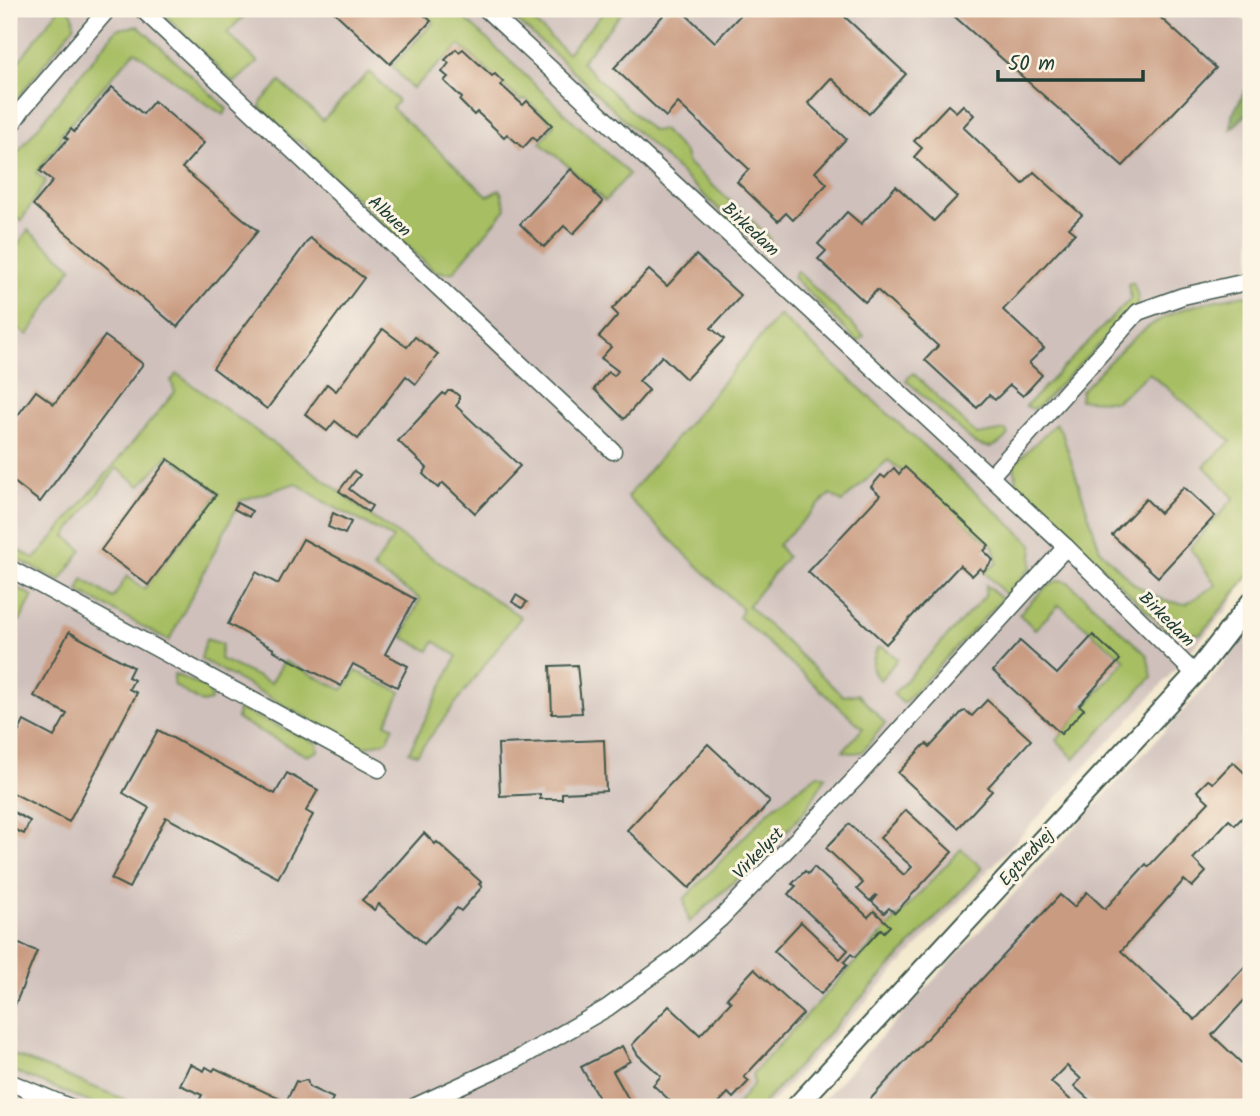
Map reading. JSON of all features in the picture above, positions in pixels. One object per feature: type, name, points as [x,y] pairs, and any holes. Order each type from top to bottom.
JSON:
[{"type":"street","points":[[9,128],[108,9]]},
{"type":"street","name":"Albuen","points":[[142,9],[613,450]]},
{"type":"street","name":"Birkedam","points":[[486,9],[1066,547],[1195,674]]},
{"type":"street","points":[[990,477],[1138,312],[1183,296],[1251,281]]},
{"type":"street","name":"Virkelyst","points":[[415,1107],[519,1059],[607,1009],[673,960],[729,911],[853,781],[1066,547]]},
{"type":"street","points":[[9,568],[379,769]]},
{"type":"street","name":"Egtvedvej","points":[[796,1107],[1195,674],[1251,602]]},
{"type":"street","points":[[9,1082],[69,1107]]},
{"type":"shaded area","points":[[9,9],[1234,9],[1251,28],[1251,80],[1232,115],[1231,127],[1251,110],[1251,570],[1227,610],[1148,700],[767,1107],[9,1107]]},
{"type":"shaded area","points":[[1251,630],[1251,1107],[816,1107],[1198,695]]},
{"type":"green space","points":[[59,9],[69,9],[73,15],[74,26],[9,109],[9,74]]},
{"type":"green space","points":[[159,9],[251,9],[227,33],[258,62],[234,83]]},
{"type":"green space","points":[[420,9],[455,9],[629,174],[605,201],[540,143],[554,125],[526,99],[521,101],[460,45],[412,89],[392,66],[434,22]]},
{"type":"green space","points":[[504,9],[527,9],[531,19],[567,53],[607,9],[625,9],[581,62],[652,131],[663,130],[685,153],[687,162],[768,236],[771,245],[760,248]]},
{"type":"green space","points":[[138,26],[227,109],[224,115],[135,51],[61,134],[61,140],[36,173],[46,181],[21,221],[9,211],[9,163],[117,29]]},
{"type":"green space","points":[[369,72],[398,101],[392,108],[488,196],[500,189],[506,209],[453,272],[433,270],[310,155],[311,151],[299,141],[293,140],[260,107],[262,101],[280,82],[323,120]]},
{"type":"green space","points":[[1251,80],[1251,110],[1231,129],[1232,115]]},
{"type":"green space","points":[[28,230],[72,267],[28,335],[9,323],[9,257]]},
{"type":"green space","points":[[797,271],[864,336],[858,342],[793,277]]},
{"type":"green space","points":[[1133,282],[1138,296],[1137,306],[1038,407],[1032,409],[1026,406],[1131,298],[1128,284]]},
{"type":"green space","points":[[1247,295],[1251,300],[1251,573],[1201,634],[1167,630],[1017,486],[1014,464],[1056,423],[1062,433],[1100,550],[1135,585],[1165,601],[1186,604],[1216,585],[1190,548],[1234,498],[1204,466],[1231,441],[1149,373],[1116,401],[1080,400],[1081,391],[1147,328],[1188,308]]},
{"type":"green space","points":[[779,315],[1033,545],[1031,567],[1006,595],[984,572],[997,563],[993,546],[888,460],[842,502],[830,494],[778,545],[787,557],[748,606],[843,696],[858,694],[885,723],[862,752],[843,751],[863,728],[739,617],[743,610],[627,497]]},
{"type":"green space","points":[[913,373],[977,435],[1006,430],[1008,435],[993,446],[985,447],[974,443],[906,380]]},
{"type":"green space","points":[[177,374],[370,516],[521,617],[417,754],[409,752],[457,656],[434,641],[429,651],[403,637],[420,599],[373,569],[393,538],[326,503],[296,483],[240,501],[169,641],[78,591],[83,579],[113,598],[127,576],[144,589],[219,493],[168,455],[140,486],[117,468],[66,536],[82,550],[60,581],[9,555],[9,545],[35,559],[175,392],[171,381]]},
{"type":"green space","points":[[1059,580],[1068,582],[1147,655],[1152,677],[1074,759],[1057,740],[1125,660],[1059,605],[1035,629],[1019,614],[1045,588]]},
{"type":"green space","points":[[9,584],[33,596],[20,621],[9,619]]},
{"type":"green space","points":[[986,585],[1002,599],[903,703],[893,694],[985,596]]},
{"type":"green space","points":[[206,639],[222,644],[220,659],[271,683],[284,661],[343,690],[356,671],[401,692],[386,723],[394,727],[387,741],[361,748],[201,659]]},
{"type":"green space","points":[[883,647],[898,659],[880,680],[873,665],[877,648]]},
{"type":"green space","points":[[174,674],[210,689],[211,701],[202,703],[174,685]]},
{"type":"green space","points":[[238,709],[317,743],[318,751],[307,756],[237,719]]},
{"type":"green space","points":[[818,774],[826,777],[806,810],[769,850],[689,922],[684,899],[770,810]]},
{"type":"green space","points":[[961,849],[982,868],[760,1107],[735,1107],[754,1083],[752,1074]]},
{"type":"green space","points":[[9,1053],[126,1100],[121,1107],[101,1107],[9,1069]]},
{"type":"building","points":[[331,9],[418,9],[431,21],[390,64]]},
{"type":"building","points":[[669,9],[680,9],[715,42],[746,9],[853,9],[845,17],[906,74],[869,114],[831,78],[808,103],[846,139],[815,172],[827,184],[793,220],[786,213],[778,221],[737,182],[749,169],[678,103],[666,117],[614,68]]},
{"type":"building","points":[[946,9],[1151,9],[1216,68],[1123,166]]},
{"type":"building","points":[[456,49],[459,52],[463,49],[492,76],[495,74],[503,82],[501,85],[523,105],[527,101],[552,125],[536,141],[533,137],[523,148],[507,134],[504,137],[477,112],[474,115],[460,101],[462,98],[444,81],[448,77],[442,72],[449,63],[445,60]]},
{"type":"building","points":[[112,87],[143,114],[154,101],[204,143],[182,168],[258,231],[177,327],[33,205],[53,181],[40,171],[68,139],[65,137],[71,129],[74,132]]},
{"type":"building","points":[[948,105],[956,112],[963,105],[974,115],[963,127],[1023,184],[1034,172],[1082,215],[1069,228],[1075,233],[1003,310],[1044,348],[1029,363],[1042,375],[1023,396],[1010,385],[995,400],[989,395],[977,408],[925,360],[938,346],[877,290],[865,302],[818,259],[826,251],[818,244],[847,212],[861,224],[896,186],[934,221],[957,197],[914,157],[922,148],[914,141]]},
{"type":"building","points":[[571,169],[603,202],[573,234],[564,226],[544,247],[520,224]]},
{"type":"building","points":[[310,238],[364,278],[267,409],[213,368]]},
{"type":"building","points":[[696,255],[741,296],[711,328],[724,339],[686,379],[662,356],[639,381],[649,390],[624,419],[594,389],[608,372],[614,376],[618,371],[601,358],[611,347],[599,337],[618,315],[612,309],[649,270],[667,286]]},
{"type":"building","points":[[383,329],[407,347],[415,337],[438,354],[416,384],[406,376],[358,439],[335,421],[327,431],[305,414],[327,384],[336,391]]},
{"type":"building","points":[[105,336],[143,364],[40,502],[9,478],[9,427],[36,391],[54,404]]},
{"type":"building","points":[[448,391],[459,396],[456,406],[520,466],[475,513],[443,483],[438,488],[423,474],[427,468],[398,441],[443,393],[445,395]]},
{"type":"building","points":[[168,459],[216,495],[148,585],[101,550]]},
{"type":"building","points":[[905,467],[989,545],[984,551],[993,560],[983,572],[980,568],[972,576],[960,565],[886,644],[808,572],[880,495],[871,487],[881,475],[885,478],[894,468],[899,474]]},
{"type":"building","points":[[354,471],[360,475],[349,489],[372,506],[368,512],[339,491]]},
{"type":"building","points":[[1184,487],[1215,516],[1158,577],[1112,535],[1146,499],[1160,513]]},
{"type":"building","points":[[237,503],[252,511],[249,517],[234,509]]},
{"type":"building","points":[[333,513],[351,522],[345,534],[328,527]]},
{"type":"building","points":[[303,539],[415,599],[385,654],[408,666],[397,687],[353,664],[341,686],[228,624],[256,572],[278,584]]},
{"type":"building","points":[[516,595],[527,602],[522,608],[512,602]]},
{"type":"building","points":[[69,632],[133,667],[128,677],[134,680],[129,689],[137,693],[69,822],[9,791],[9,743],[14,734],[17,735],[24,721],[54,737],[67,714],[34,696]]},
{"type":"building","points":[[1093,635],[1120,660],[1079,705],[1084,709],[1061,734],[993,671],[1020,641],[1057,674]]},
{"type":"building","points":[[577,665],[582,713],[552,714],[550,666]]},
{"type":"building","points":[[987,700],[1031,740],[988,787],[992,791],[958,828],[898,773],[924,745],[930,747],[962,712],[966,711],[972,716]]},
{"type":"building","points":[[158,730],[275,794],[287,773],[318,790],[306,811],[313,815],[278,878],[166,817],[129,888],[111,879],[149,808],[123,793]]},
{"type":"building","points":[[604,740],[606,791],[562,793],[562,799],[540,799],[540,794],[500,796],[498,744]]},
{"type":"building","points":[[708,744],[770,802],[689,888],[627,830]]},
{"type":"building","points":[[1233,762],[1251,779],[1251,809],[1235,825],[1229,820],[1193,859],[1206,872],[1192,887],[1184,880],[1121,951],[1195,1020],[1251,960],[1251,993],[1212,1035],[1251,1072],[1251,1107],[1097,1107],[1074,1086],[1081,1079],[1067,1066],[1051,1082],[1078,1107],[863,1107],[1060,895],[1074,907],[1087,892],[1105,909],[1209,802],[1197,791],[1208,780],[1213,783]]},
{"type":"building","points":[[10,810],[30,821],[24,834],[9,827]]},
{"type":"building","points":[[906,810],[952,852],[895,913],[889,908],[884,913],[872,902],[877,896],[870,901],[857,889],[863,883],[826,848],[849,824],[904,875],[912,867],[880,838]]},
{"type":"building","points":[[424,833],[481,882],[479,884],[482,887],[461,911],[457,908],[424,944],[379,904],[374,910],[362,900]]},
{"type":"building","points":[[814,867],[868,917],[874,911],[890,926],[884,932],[881,929],[855,957],[851,954],[844,962],[847,965],[821,994],[774,951],[801,922],[840,959],[848,950],[788,894],[796,886],[792,884],[805,871],[808,874]]},
{"type":"building","points":[[9,940],[37,951],[9,1020]]},
{"type":"building","points":[[754,969],[803,1014],[744,1077],[749,1081],[733,1098],[728,1093],[715,1107],[677,1107],[653,1085],[661,1076],[638,1055],[632,1045],[669,1006],[700,1035],[731,1002],[727,998]]},
{"type":"building","points":[[622,1046],[630,1061],[613,1071],[629,1100],[617,1107],[604,1107],[581,1067]]},
{"type":"building","points":[[190,1064],[204,1071],[206,1067],[213,1071],[215,1068],[286,1102],[296,1081],[307,1080],[309,1087],[333,1098],[329,1107],[196,1107],[202,1095],[180,1085]]}]
